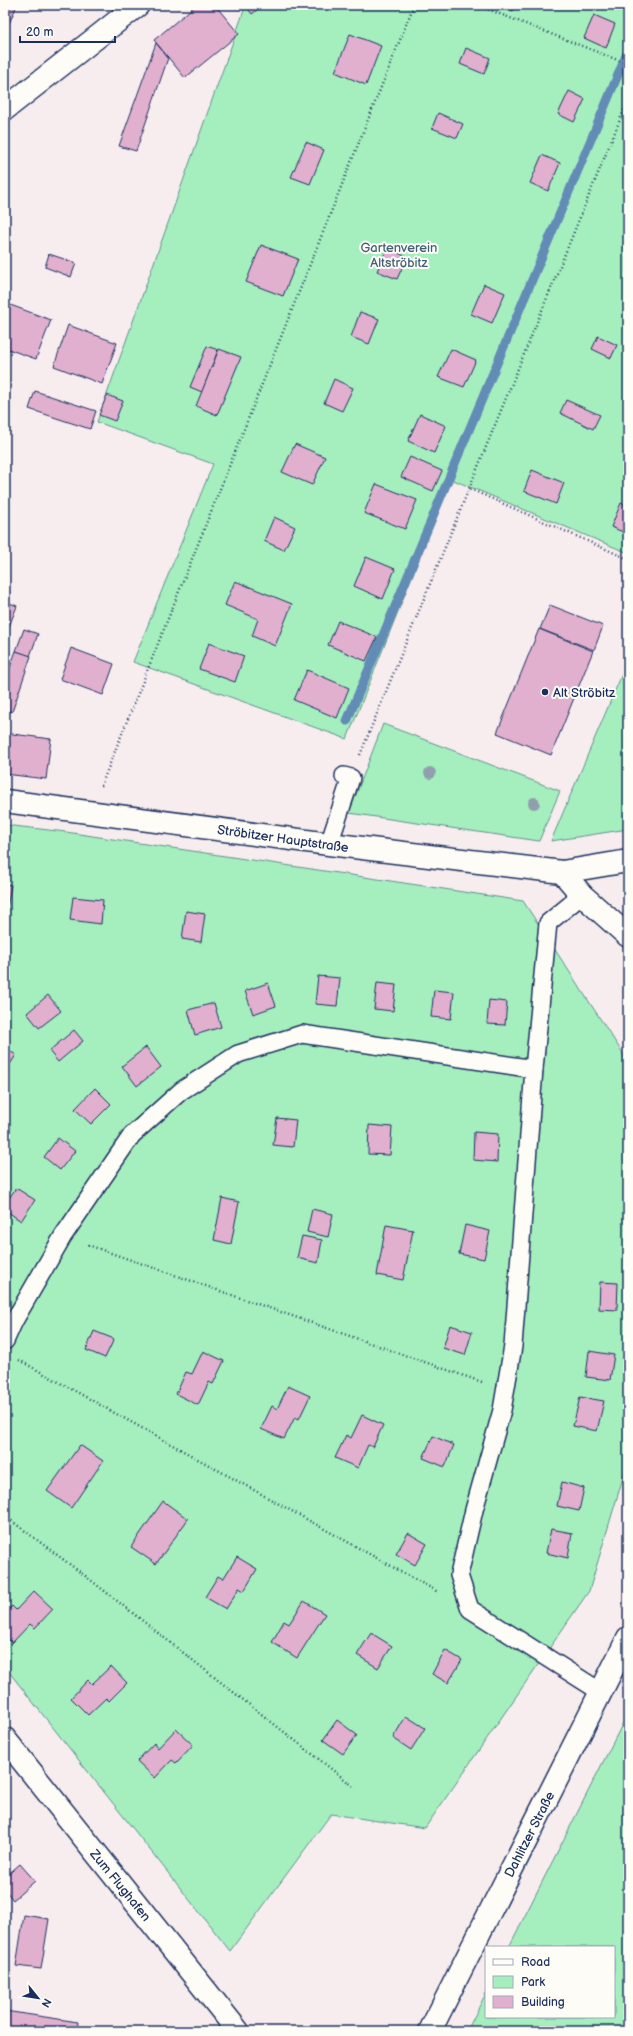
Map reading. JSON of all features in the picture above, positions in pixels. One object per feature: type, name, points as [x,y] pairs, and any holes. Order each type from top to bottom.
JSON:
[{"type":"street","points":[[5,109],[138,5]]},
{"type":"street","name":"Ströbitzer Hauptstraße","points":[[5,801],[329,844],[562,872],[628,861]]},
{"type":"street","points":[[562,872],[582,895],[628,936]]},
{"type":"street","name":"Dahlitzer Straße","points":[[430,2031],[628,1638]]},
{"type":"street","name":"Zum Flughafen","points":[[5,1739],[238,2031]]},
{"type":"lane","points":[[329,844],[347,777]]},
{"type":"lane","points":[[582,895],[548,923],[534,1070],[513,1346],[502,1410],[474,1510],[459,1575],[470,1609],[601,1692]]},
{"type":"lane","points":[[8,1348],[14,1321],[63,1236],[132,1135],[182,1091],[238,1054],[302,1034],[534,1070]]},
{"type":"path","points":[[90,812],[414,5]]},
{"type":"path","points":[[477,5],[628,64]]},
{"type":"path","points":[[347,777],[470,489],[628,100]]},
{"type":"path","points":[[470,489],[628,559]]},
{"type":"path","points":[[63,1236],[506,1390]]},
{"type":"path","points":[[8,1348],[383,1563],[470,1609]]},
{"type":"path","points":[[5,1516],[88,1578],[353,1786]]},
{"type":"green space","name":"Gartenverein Altströbitz","points":[[246,5],[628,5],[628,553],[451,479],[347,739],[133,662],[213,464],[97,422]]},
{"type":"green space","points":[[628,660],[628,829],[551,841]]},
{"type":"green space","points":[[383,724],[560,791],[539,841],[349,813]]},
{"type":"green space","points":[[5,825],[66,832],[523,901],[622,1052],[628,1065],[628,1461],[589,1591],[425,1828],[331,1814],[230,1951],[5,1667]]},
{"type":"green space","points":[[628,1713],[628,2031],[467,2031],[485,1995],[485,2018],[615,2018],[615,1946],[510,1946]]},
{"type":"building","points":[[5,5],[17,5],[5,33]]},
{"type":"building","points":[[196,5],[215,5],[239,34],[185,78],[154,40]]},
{"type":"building","points":[[245,5],[263,5],[252,14]]},
{"type":"building","points":[[501,5],[516,5],[513,11]]},
{"type":"building","points":[[594,15],[615,24],[606,48],[584,38]]},
{"type":"building","points":[[350,34],[381,46],[366,85],[335,72]]},
{"type":"building","points":[[156,43],[168,58],[136,151],[119,146]]},
{"type":"building","points":[[466,48],[490,58],[484,74],[460,64]]},
{"type":"building","points":[[569,91],[585,99],[574,122],[558,114]]},
{"type":"building","points":[[438,113],[463,124],[457,138],[432,128]]},
{"type":"building","points":[[306,142],[324,150],[310,184],[291,177]]},
{"type":"building","points":[[542,155],[560,163],[548,191],[530,183]]},
{"type":"building","points":[[261,245],[298,259],[283,296],[246,282]]},
{"type":"building","points":[[387,248],[407,257],[397,279],[377,271]]},
{"type":"building","points":[[49,254],[76,263],[71,277],[45,267]]},
{"type":"building","points":[[484,284],[505,293],[492,323],[471,314]]},
{"type":"building","points":[[5,303],[51,320],[36,359],[5,348]]},
{"type":"building","points":[[360,312],[379,319],[369,344],[351,337]]},
{"type":"building","points":[[68,325],[117,343],[102,384],[54,366]]},
{"type":"building","points":[[598,336],[617,345],[611,358],[592,349]]},
{"type":"building","points":[[207,346],[218,350],[202,392],[190,387]]},
{"type":"building","points":[[219,349],[241,357],[217,415],[196,406]]},
{"type":"building","points":[[451,349],[476,360],[464,387],[438,377]]},
{"type":"building","points":[[334,379],[353,388],[342,411],[324,403]]},
{"type":"building","points":[[35,391],[96,411],[90,429],[29,409]]},
{"type":"building","points":[[107,395],[123,401],[115,421],[99,415]]},
{"type":"building","points":[[566,400],[600,415],[593,429],[560,413]]},
{"type":"building","points":[[420,414],[446,426],[434,453],[408,441]]},
{"type":"building","points":[[295,444],[325,457],[312,485],[282,472]]},
{"type":"building","points":[[410,457],[442,471],[433,491],[401,477]]},
{"type":"building","points":[[532,470],[564,483],[556,504],[524,491]]},
{"type":"building","points":[[376,484],[417,500],[405,529],[364,513]]},
{"type":"building","points":[[621,503],[628,506],[628,534],[611,527]]},
{"type":"building","points":[[274,517],[295,527],[284,550],[264,541]]},
{"type":"building","points":[[366,557],[395,569],[383,599],[354,586]]},
{"type":"building","points":[[235,581],[292,604],[275,646],[252,636],[258,619],[225,605]]},
{"type":"building","points":[[5,601],[17,606],[5,637]]},
{"type":"building","points":[[550,605],[603,626],[594,650],[540,629]]},
{"type":"building","points":[[338,621],[377,637],[366,661],[328,645]]},
{"type":"building","points":[[24,629],[38,634],[30,656],[16,651]]},
{"type":"building","name":"Alt Ströbitz","points":[[539,629],[593,651],[551,755],[497,733]]},
{"type":"building","points":[[209,643],[244,656],[235,682],[199,669]]},
{"type":"building","points":[[71,648],[114,664],[103,695],[60,679]]},
{"type":"building","points":[[16,651],[31,656],[12,712],[5,709],[5,681]]},
{"type":"building","points":[[307,670],[349,688],[337,718],[294,700]]},
{"type":"building","points":[[5,733],[51,739],[46,779],[5,774]]},
{"type":"building","points":[[5,884],[11,885],[6,915],[5,915]]},
{"type":"building","points":[[73,897],[103,900],[101,924],[70,920]]},
{"type":"building","points":[[186,911],[205,914],[201,942],[182,939]]},
{"type":"building","points":[[318,976],[340,978],[337,1006],[315,1004]]},
{"type":"building","points":[[268,983],[276,1006],[253,1014],[245,991]]},
{"type":"building","points":[[377,983],[396,985],[393,1011],[374,1009]]},
{"type":"building","points":[[434,990],[454,992],[451,1019],[431,1017]]},
{"type":"building","points":[[48,995],[61,1011],[39,1028],[27,1013]]},
{"type":"building","points":[[489,1000],[507,1002],[505,1025],[487,1024]]},
{"type":"building","points":[[214,1003],[221,1027],[195,1035],[188,1010]]},
{"type":"building","points":[[74,1030],[83,1041],[58,1062],[49,1051]]},
{"type":"building","points":[[146,1047],[161,1067],[137,1086],[122,1066]]},
{"type":"building","points":[[5,1048],[16,1055],[5,1072]]},
{"type":"building","points":[[95,1088],[111,1104],[91,1124],[75,1109]]},
{"type":"building","points":[[277,1118],[296,1120],[293,1147],[273,1145]]},
{"type":"building","points":[[369,1125],[392,1127],[390,1155],[368,1154]]},
{"type":"building","points":[[474,1132],[498,1134],[497,1162],[473,1160]]},
{"type":"building","points":[[58,1138],[75,1151],[60,1170],[44,1157]]},
{"type":"building","points":[[16,1188],[35,1200],[21,1221],[5,1210],[5,1204]]},
{"type":"building","points":[[222,1198],[239,1202],[231,1244],[214,1240]]},
{"type":"building","points":[[312,1209],[333,1214],[328,1237],[307,1232]]},
{"type":"building","points":[[386,1225],[413,1230],[403,1280],[377,1275]]},
{"type":"building","points":[[465,1225],[490,1231],[484,1259],[459,1254]]},
{"type":"building","points":[[302,1236],[322,1240],[318,1263],[297,1258]]},
{"type":"building","points":[[600,1282],[618,1283],[617,1310],[599,1309]]},
{"type":"building","points":[[450,1325],[472,1332],[465,1355],[443,1348]]},
{"type":"building","points":[[94,1331],[114,1339],[105,1358],[86,1350]]},
{"type":"building","points":[[203,1351],[224,1361],[213,1384],[209,1382],[198,1405],[176,1394],[186,1372],[192,1374]]},
{"type":"building","points":[[589,1351],[614,1355],[610,1380],[586,1377]]},
{"type":"building","points":[[288,1386],[310,1396],[299,1419],[295,1417],[284,1439],[261,1429],[272,1406],[277,1409]]},
{"type":"building","points":[[580,1397],[604,1401],[597,1431],[573,1426]]},
{"type":"building","points":[[362,1415],[383,1425],[373,1447],[368,1445],[358,1468],[335,1458],[346,1435],[351,1438]]},
{"type":"building","points":[[433,1436],[454,1445],[445,1467],[423,1458]]},
{"type":"building","points":[[80,1445],[103,1461],[71,1508],[47,1491]]},
{"type":"building","points":[[562,1482],[584,1488],[579,1511],[557,1506]]},
{"type":"building","points":[[163,1501],[188,1519],[156,1564],[131,1547]]},
{"type":"building","points":[[551,1529],[572,1533],[568,1558],[546,1553]]},
{"type":"building","points":[[408,1533],[427,1544],[415,1565],[396,1554]]},
{"type":"building","points":[[237,1557],[257,1569],[244,1591],[239,1588],[226,1609],[205,1597],[218,1576],[223,1579]]},
{"type":"building","points":[[34,1591],[53,1609],[35,1628],[30,1624],[12,1643],[5,1636],[5,1613],[12,1606],[16,1610]]},
{"type":"building","points":[[304,1601],[325,1614],[297,1658],[272,1642],[284,1621],[289,1624]]},
{"type":"building","points":[[371,1633],[392,1646],[378,1668],[357,1655]]},
{"type":"building","points":[[445,1650],[462,1660],[448,1683],[432,1674]]},
{"type":"building","points":[[111,1666],[127,1683],[109,1701],[106,1698],[88,1715],[71,1698],[88,1680],[92,1684]]},
{"type":"building","points":[[406,1716],[425,1728],[411,1750],[393,1738]]},
{"type":"building","points":[[337,1720],[357,1735],[343,1754],[323,1740]]},
{"type":"building","points":[[176,1729],[193,1745],[176,1763],[172,1760],[155,1778],[137,1761],[154,1743],[158,1748]]},
{"type":"building","points":[[20,1864],[35,1881],[13,1900],[5,1890],[5,1877]]},
{"type":"building","points":[[24,1915],[49,1919],[41,1969],[16,1966]]},
{"type":"building","points":[[5,2011],[78,2022],[77,2031],[5,2031]]},
{"type":"waterway","points":[[347,721],[628,51]]},
{"type":"place","name":"Alt Ströbitz","points":[[545,692]]}]
